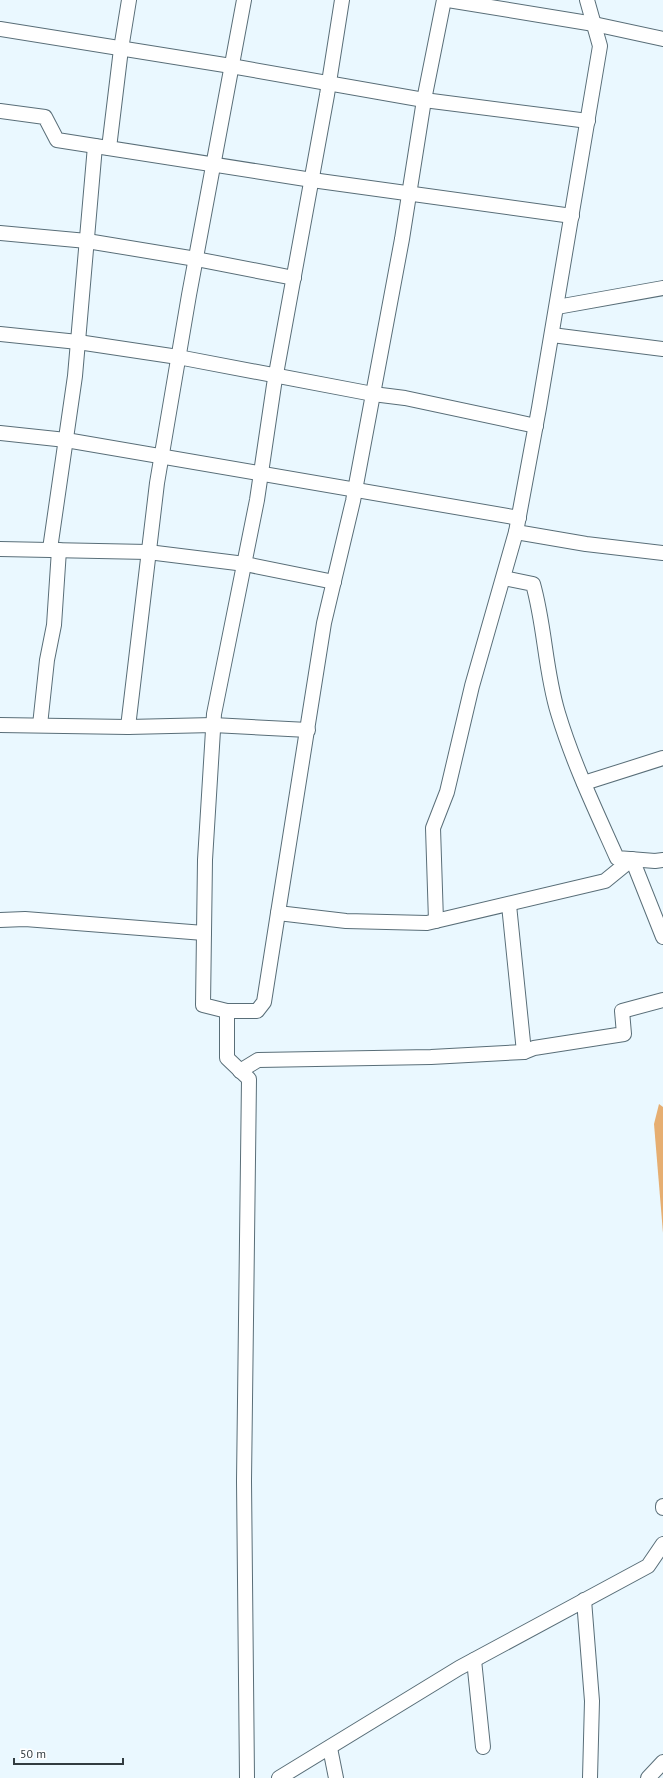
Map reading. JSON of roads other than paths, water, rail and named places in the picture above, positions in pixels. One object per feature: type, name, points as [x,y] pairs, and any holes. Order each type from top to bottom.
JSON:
[{"type":"street","points":[[109,148],[121,49],[129,0]]},
{"type":"street","points":[[128,726],[148,552],[161,457],[244,0]]},
{"type":"street","points":[[342,0],[329,84],[276,375],[261,474],[245,564],[214,714],[205,860],[203,1005],[227,1011],[257,1010],[264,1002],[324,623],[356,488],[409,194],[424,100],[444,0]]},
{"type":"street","points":[[448,0],[594,24],[663,39]]},
{"type":"street","points":[[436,922],[433,828],[447,792],[472,686],[516,532],[557,307],[588,120],[600,46],[587,0]]},
{"type":"street","points":[[0,29],[231,66],[424,100],[588,120]]},
{"type":"street","points":[[0,111],[45,117],[57,140],[312,180],[572,216]]},
{"type":"street","points":[[40,726],[47,660],[54,625],[55,550],[66,440],[75,376],[95,146]]},
{"type":"street","points":[[0,233],[87,241],[196,259],[294,278]]},
{"type":"street","points":[[557,307],[663,288]]},
{"type":"street","points":[[0,334],[78,342],[178,357],[373,394],[405,398],[536,426]]},
{"type":"street","points":[[552,335],[663,349]]},
{"type":"street","points":[[0,433],[66,440],[261,474],[356,488],[519,518]]},
{"type":"street","points":[[516,532],[586,544],[663,553]]},
{"type":"street","points":[[0,549],[148,552],[245,564],[334,582]]},
{"type":"street","points":[[504,578],[533,584],[540,610],[547,660],[558,713],[584,783],[617,858],[655,861],[663,860]]},
{"type":"street","points":[[0,725],[213,725],[308,730]]},
{"type":"street","points":[[584,783],[663,758]]},
{"type":"street","points":[[278,913],[346,921],[427,924],[605,881],[632,859]]},
{"type":"street","points":[[632,859],[663,937]]},
{"type":"street","points":[[509,905],[524,1052]]},
{"type":"street","points":[[0,920],[26,919],[204,933]]},
{"type":"street","points":[[240,1071],[258,1060],[431,1057],[524,1052],[534,1048],[624,1034],[622,1011],[663,1000]]},
{"type":"street","points":[[227,1011],[227,1058],[249,1079],[244,1481],[247,1778]]},
{"type":"street","points":[[279,1778],[474,1660],[648,1566],[663,1544]]},
{"type":"street","points":[[584,1600],[592,1701],[590,1778]]},
{"type":"street","points":[[474,1660],[483,1747]]},
{"type":"street","points":[[330,1748],[336,1778]]}]
